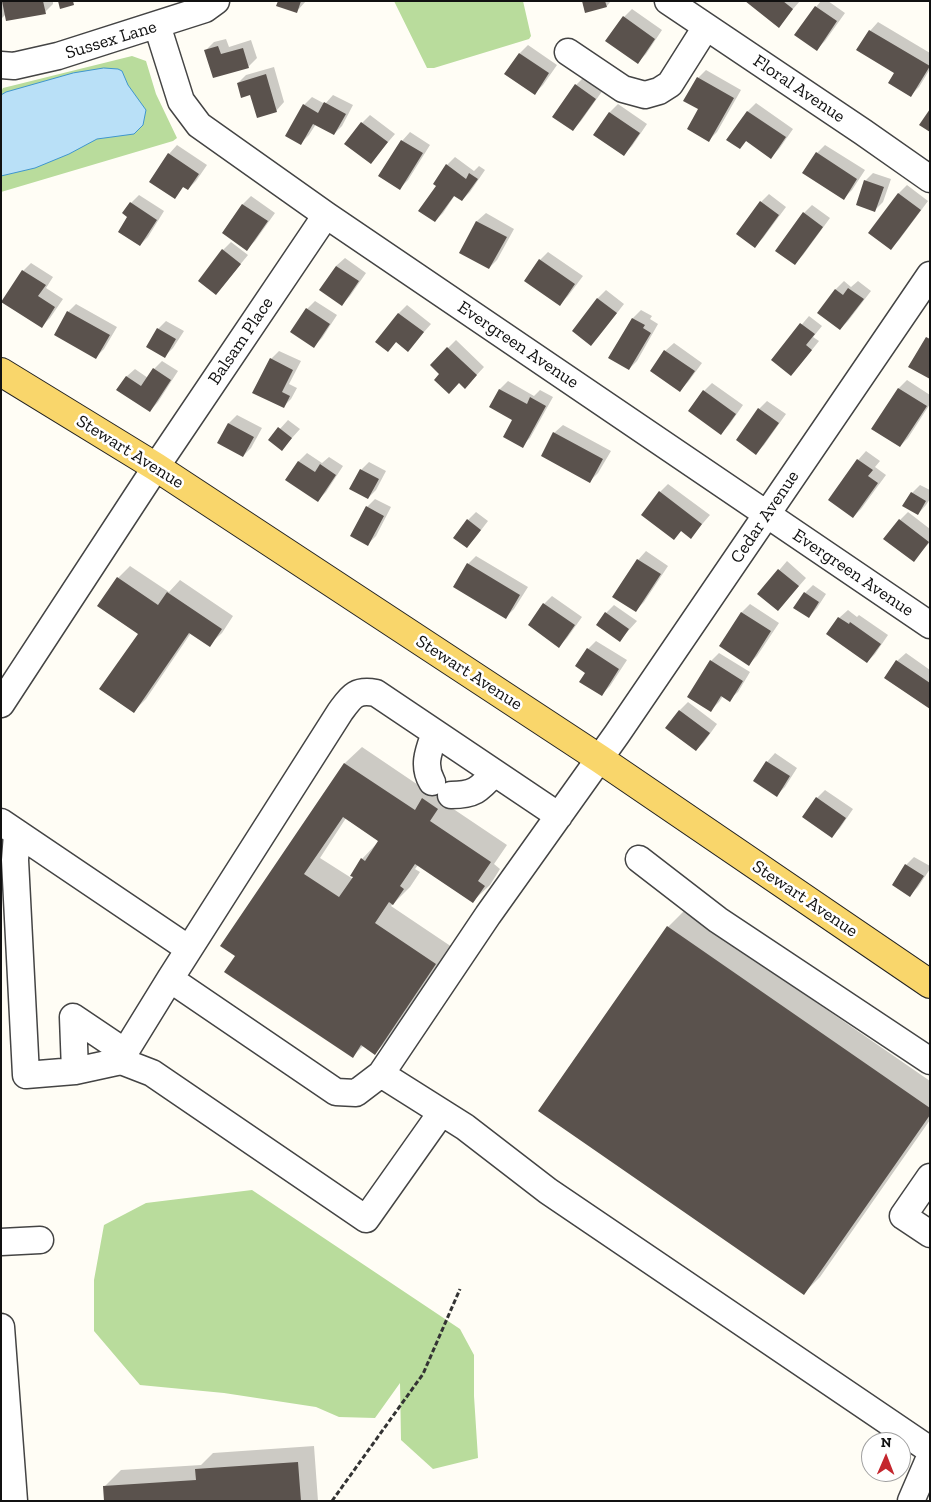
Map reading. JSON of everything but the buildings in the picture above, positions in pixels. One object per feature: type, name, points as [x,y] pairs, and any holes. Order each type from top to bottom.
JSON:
[{"type":"main road","name":"Stewart Avenue","points":[[1,372],[156,467],[600,759],[930,984]]},
{"type":"street","name":"Sussex Lane","points":[[1,65],[14,66],[58,56],[205,9],[216,1]]},
{"type":"street","name":"Floral Avenue","points":[[668,1],[930,179]]},
{"type":"street","name":"Evergreen Avenue","points":[[157,25],[181,101],[199,125],[326,215],[930,625]]},
{"type":"street","points":[[568,52],[624,89],[645,94],[659,91],[670,84],[706,27]]},
{"type":"street","name":"Balsam Place","points":[[1,704],[156,467],[326,215]]},
{"type":"street","name":"Cedar Avenue","points":[[170,979],[336,1092],[356,1093],[381,1074],[488,915],[600,759],[930,275]]},
{"type":"street","points":[[9,828],[15,860],[26,1075],[76,1071],[123,1057],[170,979],[335,720],[352,696],[358,692],[376,693],[559,816]]},
{"type":"street","points":[[435,733],[426,759],[428,775],[441,788],[464,794],[473,793],[481,788],[494,773]]},
{"type":"street","points":[[9,828],[189,949]]},
{"type":"street","points":[[640,859],[718,920],[930,1061]]},
{"type":"street","points":[[76,1071],[74,1017],[123,1057],[152,1073],[366,1219],[441,1113]]},
{"type":"street","points":[[381,1074],[473,1133],[548,1191],[930,1450]]},
{"type":"street","points":[[930,1177],[903,1216],[930,1234]]},
{"type":"street","points":[[1,1242],[40,1240]]},
{"type":"street","points":[[1,1327],[14,1501]]},
{"type":"street","points":[[911,1501],[930,1457]]},
{"type":"path","points":[[332,1501],[423,1374],[460,1289]]},
{"type":"green space","points":[[394,1],[523,1],[531,36],[529,39],[434,68],[427,68]]},
{"type":"green space","points":[[132,56],[146,61],[156,94],[177,138],[173,141],[1,192],[1,92],[3,88]]},
{"type":"green space","points":[[252,1190],[460,1329],[474,1355],[474,1396],[478,1458],[433,1469],[401,1440],[400,1383],[375,1418],[339,1417],[316,1407],[224,1393],[140,1385],[94,1331],[94,1280],[104,1225],[146,1203]]},
{"type":"water","points":[[104,68],[122,71],[128,85],[146,110],[143,125],[134,134],[97,139],[69,154],[35,168],[1,176],[1,95],[73,73]]}]
